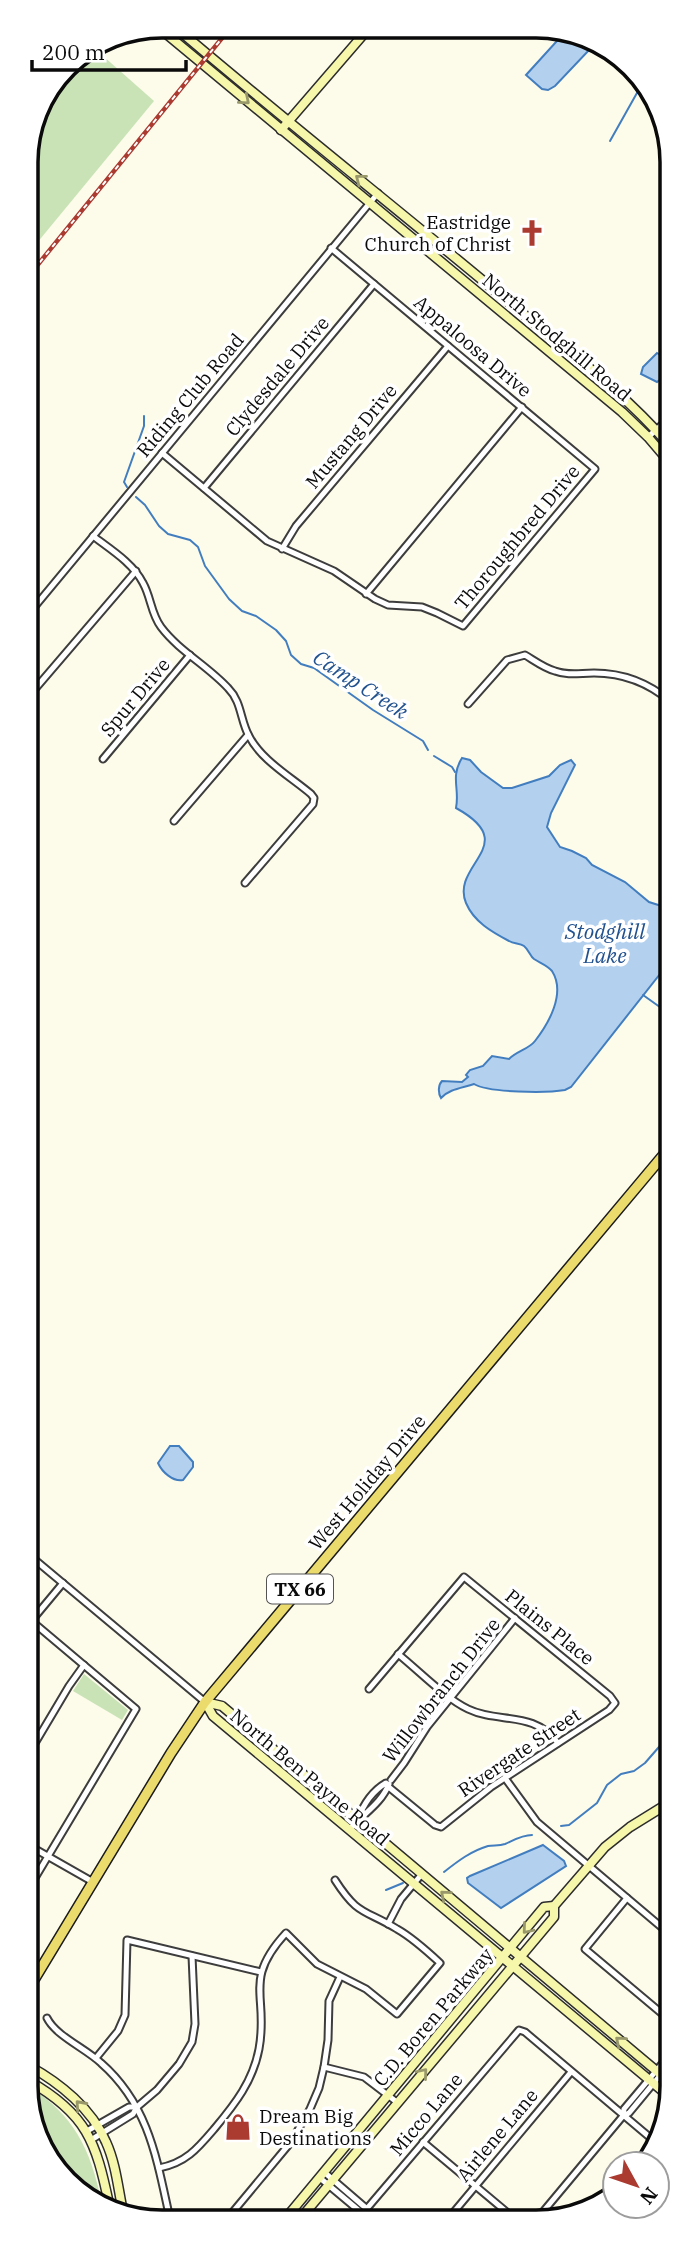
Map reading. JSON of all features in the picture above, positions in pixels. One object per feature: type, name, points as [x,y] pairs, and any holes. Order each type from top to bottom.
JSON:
[{"type":"main road","name":"West Holiday Drive","points":[[38,1973],[205,1702],[660,1159]]},
{"type":"street","name":"North Stodghill Road","points":[[171,38],[622,412],[660,451]]},
{"type":"street","name":"North Stodghill Road","points":[[188,38],[609,387],[660,434]]},
{"type":"street","points":[[281,130],[360,38]]},
{"type":"street","name":"Riding Club Road","points":[[39,602],[377,193]]},
{"type":"street","name":"Appaloosa Drive","points":[[331,248],[595,469]]},
{"type":"street","name":"Clydesdale Drive","points":[[204,488],[374,284]]},
{"type":"street","name":"Mustang Drive","points":[[282,549],[296,526],[448,346]]},
{"type":"street","points":[[162,453],[255,532],[282,549],[334,571],[366,594],[522,407]]},
{"type":"street","points":[[650,440],[660,430]]},
{"type":"street","name":"Thoroughbred Drive","points":[[366,594],[388,605],[422,607],[463,626],[595,469]]},
{"type":"street","points":[[93,536],[136,571],[160,626],[228,688],[237,700],[248,735],[263,755],[314,799],[313,804],[245,883]]},
{"type":"street","points":[[39,685],[136,571]]},
{"type":"street","name":"Spur Drive","points":[[103,759],[190,655]]},
{"type":"street","points":[[468,704],[507,660],[526,655],[563,674],[626,677],[660,695]]},
{"type":"street","points":[[174,821],[248,735]]},
{"type":"street","points":[[38,1563],[205,1702]]},
{"type":"street","name":"Plains Place","points":[[398,1654],[464,1577],[610,1696],[615,1703]]},
{"type":"street","points":[[38,1611],[63,1583]]},
{"type":"street","name":"Willowbranch Drive","points":[[350,1829],[371,1811],[386,1793],[386,1785],[428,1727],[515,1619]]},
{"type":"street","points":[[38,1628],[136,1709],[38,1873]]},
{"type":"street","points":[[369,1689],[398,1654],[466,1708],[482,1714],[527,1721],[547,1732],[558,1743]]},
{"type":"street","points":[[38,1738],[84,1665]]},
{"type":"street","name":"North Ben Payne Road","points":[[205,1702],[222,1706],[659,2073]]},
{"type":"street","name":"North Ben Payne Road","points":[[205,1702],[213,1716],[660,2089]]},
{"type":"street","name":"Rivergate Street","points":[[386,1785],[441,1827],[468,1803],[609,1710],[615,1703]]},
{"type":"street","points":[[257,1753],[265,1743]]},
{"type":"street","points":[[505,1778],[537,1822],[660,1926]]},
{"type":"street","name":"C.D. Boren Parkway","points":[[308,2210],[554,1917],[554,1906],[588,1866],[612,1841],[660,1809]]},
{"type":"street","points":[[38,1850],[93,1882]]},
{"type":"street","points":[[387,1924],[401,1899],[421,1875]]},
{"type":"street","points":[[159,2168],[180,2162],[195,2152],[231,2109],[248,2081],[255,2066],[260,2042],[261,1972],[270,1952],[286,1933],[317,1964],[366,1989],[397,2014],[440,1963],[409,1937],[357,1909],[335,1880]]},
{"type":"street","points":[[627,1898],[585,1949],[660,2012]]},
{"type":"street","name":"C.D. Boren Parkway","points":[[293,2210],[544,1907],[554,1906]]},
{"type":"street","points":[[96,2058],[118,2031],[125,2015],[127,1940],[261,1972]]},
{"type":"street","points":[[87,2131],[99,2130],[133,2114],[182,2060],[192,2042],[195,2024],[192,1956]]},
{"type":"street","points":[[234,2210],[299,2130],[316,2095],[328,2040],[329,2001],[340,1977]]},
{"type":"street","points":[[47,2018],[52,2028],[96,2058],[137,2107],[152,2138],[168,2210]]},
{"type":"street","name":"Micco Lane","points":[[366,2210],[519,2030],[571,2071]]},
{"type":"street","points":[[324,2067],[364,2077],[398,2103]]},
{"type":"street","points":[[571,2071],[649,2137]]},
{"type":"street","name":"Airlene Lane","points":[[455,2210],[571,2071]]},
{"type":"street","points":[[38,2072],[74,2097],[99,2130],[115,2169],[121,2202]]},
{"type":"street","points":[[546,2209],[624,2116],[624,2109],[659,2073]]},
{"type":"street","points":[[38,2088],[66,2107],[87,2131],[98,2157],[107,2197]]},
{"type":"street","points":[[91,2140],[99,2130]]},
{"type":"street","points":[[423,2142],[504,2210]]},
{"type":"street","points":[[322,2175],[359,2210]]},
{"type":"street","points":[[105,2186],[118,2185]]},
{"type":"green space","points":[[102,55],[154,101],[39,241],[40,147],[51,108],[64,87],[81,69]]},
{"type":"green space","points":[[84,1674],[128,1710],[122,1720],[73,1691]]},
{"type":"green space","points":[[39,2093],[58,2109],[78,2135],[99,2192],[81,2179],[64,2161],[48,2133]]},
{"type":"water","points":[[557,41],[589,50],[548,90],[542,89],[526,75]]},
{"type":"water","points":[[657,353],[660,355],[660,380],[657,382],[641,374],[643,367]]},
{"type":"water","name":"Stodghill Lake","points":[[462,758],[470,760],[503,788],[512,788],[549,776],[560,765],[571,760],[575,765],[551,813],[547,827],[560,847],[586,858],[592,865],[625,882],[649,902],[660,906],[660,974],[571,1087],[565,1090],[505,1091],[474,1084],[452,1091],[441,1098],[439,1094],[442,1081],[462,1082],[468,1077],[466,1075],[470,1070],[483,1066],[492,1056],[509,1059],[532,1044],[550,1017],[557,989],[550,969],[534,959],[524,946],[509,941],[484,926],[469,910],[464,889],[467,877],[484,844],[484,833],[475,821],[456,808],[458,765]]},
{"type":"water","points":[[170,1446],[179,1446],[193,1462],[193,1467],[183,1480],[168,1476],[158,1463]]},
{"type":"water","points":[[543,1845],[564,1861],[566,1866],[501,1908],[468,1883],[467,1878],[470,1876]]},
{"type":"waterway","points":[[610,141],[638,91]]},
{"type":"waterway","name":"Camp Creek","points":[[127,487],[124,482],[144,426],[144,416]]},
{"type":"waterway","name":"Camp Creek","points":[[136,497],[168,534],[190,540],[198,547],[205,566],[229,599],[242,611],[256,616],[276,630],[286,641],[291,655],[301,664],[314,668],[423,741],[428,750]]},
{"type":"waterway","name":"Camp Creek","points":[[434,756],[452,767],[455,772]]},
{"type":"waterway","name":"Camp Creek","points":[[643,995],[660,1007]]},
{"type":"waterway","points":[[561,1826],[569,1825],[597,1803],[607,1785],[621,1774],[634,1771],[645,1763],[660,1746]]},
{"type":"waterway","points":[[444,1872],[482,1848],[503,1845],[532,1835]]},
{"type":"waterway","points":[[386,1890],[403,1883]]},
{"type":"railway","points":[[39,263],[222,38]]},
{"type":"place","name":"Eastridge Church of Christ","points":[[532,233]]},
{"type":"place","name":"Dream Big Destinations","points":[[238,2127]]}]
